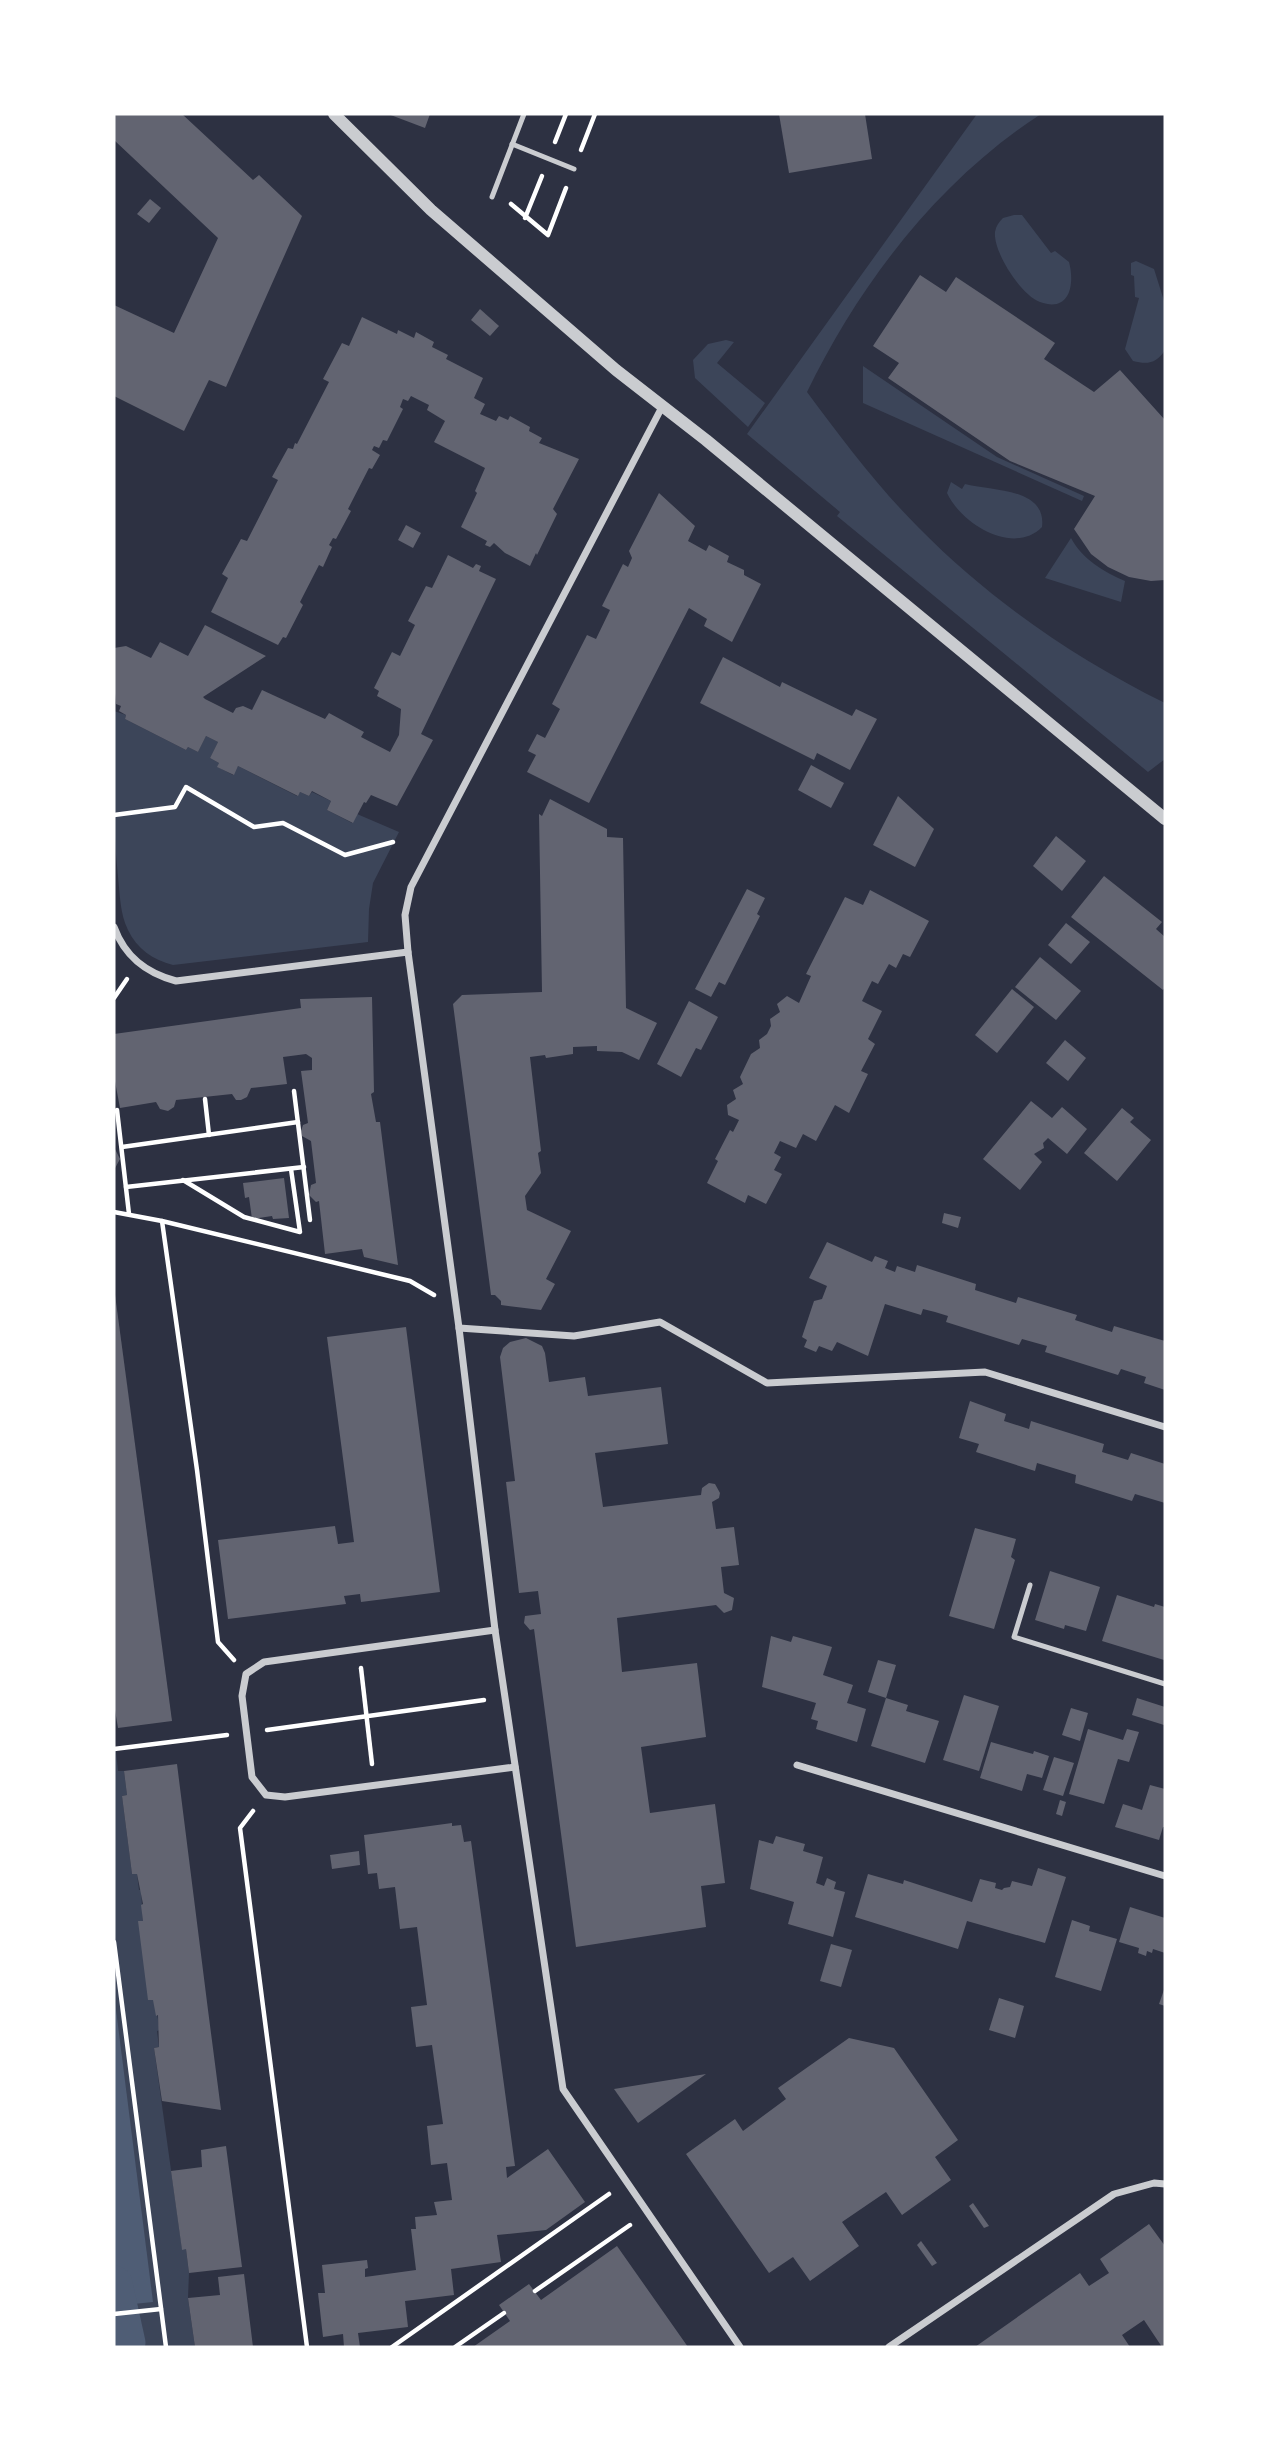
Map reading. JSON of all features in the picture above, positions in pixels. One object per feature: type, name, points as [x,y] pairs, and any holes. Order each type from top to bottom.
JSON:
[{"type":"street","points":[[334,114],[431,210],[616,370],[706,440],[1165,819]]},
{"type":"street","points":[[662,407],[411,887],[405,915],[460,1328],[495,1630],[563,2090],[740,2347]]},
{"type":"street","points":[[114,927],[124,949],[138,964],[156,975],[176,981],[408,952]]},
{"type":"street","points":[[460,1328],[574,1336],[660,1322],[767,1383],[985,1372],[1165,1427]]},
{"type":"street","points":[[495,1630],[264,1662],[246,1674],[242,1696],[252,1777],[266,1795],[285,1797],[515,1767]]},
{"type":"street","points":[[797,1765],[1165,1876]]},
{"type":"street","points":[[889,2347],[1114,2194],[1154,2183],[1165,2184]]},
{"type":"lane","points":[[492,197],[524,114]]},
{"type":"lane","points":[[512,144],[574,169]]},
{"type":"lane","points":[[1030,1585],[1014,1637],[1165,1684]]},
{"type":"path","points":[[495,189],[548,235],[595,114]]},
{"type":"path","points":[[114,815],[175,807],[186,787],[254,827],[283,823],[345,855],[393,842]]},
{"type":"path","points":[[294,1091],[310,1220]]},
{"type":"path","points":[[205,1099],[209,1135]]},
{"type":"path","points":[[117,1110],[129,1214]]},
{"type":"path","points":[[122,1147],[298,1122]]},
{"type":"path","points":[[126,1187],[304,1167]]},
{"type":"path","points":[[183,1180],[244,1217],[300,1231],[291,1168]]},
{"type":"path","points":[[114,1212],[162,1221],[410,1281],[457,1308]]},
{"type":"path","points":[[162,1221],[218,1642],[246,1674]]},
{"type":"path","points":[[359,1649],[375,1786]]},
{"type":"path","points":[[114,1749],[506,1698]]},
{"type":"path","points":[[266,1795],[240,1828],[307,2347]]},
{"type":"path","points":[[114,1942],[166,2347]]},
{"type":"path","points":[[392,2347],[627,2182]]},
{"type":"path","points":[[535,2291],[648,2212]]},
{"type":"path","points":[[114,2314],[161,2309]]},
{"type":"path","points":[[455,2347],[504,2313]]},
{"type":"shaded area","points":[[977,114],[1041,114],[968,170],[905,237],[851,312],[807,392],[889,496],[946,554],[1034,626],[1098,667],[1165,703],[1165,759],[1148,772],[837,516],[840,512],[747,434]]},
{"type":"shaded area","points":[[1022,215],[1051,253],[1055,251],[1069,262],[1070,287],[1064,300],[1050,304],[1033,298],[1017,282],[1003,261],[995,230],[1003,218]]},
{"type":"shaded area","points":[[1136,261],[1154,269],[1165,304],[1165,350],[1159,358],[1148,363],[1133,361],[1125,349],[1139,298],[1135,297],[1134,276],[1131,275],[1131,263]]},
{"type":"shaded area","points":[[726,340],[734,342],[717,363],[765,403],[748,427],[695,378],[693,360],[708,344]]},
{"type":"shaded area","points":[[863,366],[997,457],[1084,496],[1082,501],[863,403]]},
{"type":"shaded area","points":[[951,482],[962,489],[965,484],[1001,490],[1026,498],[1035,504],[1041,514],[1042,527],[1030,535],[1017,538],[989,532],[976,525],[954,505],[947,493]]},
{"type":"shaded area","points":[[1071,538],[1094,564],[1125,581],[1121,602],[1045,578]]},
{"type":"shaded area","points":[[114,711],[126,715],[125,719],[186,750],[188,747],[198,752],[206,736],[218,742],[210,758],[219,763],[218,767],[233,775],[238,766],[297,796],[300,792],[309,796],[312,792],[331,801],[327,810],[352,823],[357,814],[399,832],[373,883],[368,942],[173,965],[152,957],[141,948],[125,924],[120,897],[114,815]]},
{"type":"shaded area","points":[[114,1733],[118,1771],[124,1771],[127,1795],[122,1796],[132,1874],[137,1874],[141,1890],[143,1921],[139,1921],[160,2030],[157,2031],[159,2047],[154,2048],[182,2249],[186,2249],[188,2298],[195,2347],[114,2347]]},
{"type":"shaded area","points":[[114,1994],[153,2302],[114,2306]]},
{"type":"building","points":[[114,114],[182,114],[253,180],[259,175],[302,216],[226,387],[209,380],[184,431],[114,396],[114,305],[174,333],[218,238],[114,140]]},
{"type":"building","points":[[388,114],[430,114],[425,128]]},
{"type":"building","points":[[779,114],[865,114],[872,159],[789,173]]},
{"type":"building","points":[[150,199],[161,208],[149,223],[137,214]]},
{"type":"building","points":[[920,275],[946,292],[956,277],[1055,343],[1044,359],[1094,392],[1120,370],[1165,420],[1165,580],[1151,581],[1129,577],[1108,567],[1091,554],[1074,529],[1095,496],[1010,461],[888,378],[899,363],[873,346]]},
{"type":"building","points":[[480,309],[499,326],[490,336],[471,320]]},
{"type":"building","points":[[362,317],[397,334],[398,330],[414,338],[416,332],[434,342],[432,347],[448,355],[446,359],[483,378],[474,398],[485,404],[480,414],[496,421],[499,416],[508,420],[510,416],[530,427],[529,431],[542,438],[539,443],[579,459],[553,509],[557,514],[530,566],[505,553],[494,543],[490,547],[485,545],[487,541],[461,527],[485,468],[434,442],[445,421],[427,410],[429,405],[411,396],[408,401],[403,399],[400,407],[403,409],[387,441],[383,440],[379,448],[374,446],[372,450],[380,455],[372,469],[369,468],[348,509],[351,511],[336,539],[333,538],[329,545],[332,547],[323,567],[319,565],[286,638],[283,637],[278,645],[211,612],[228,578],[222,574],[241,539],[247,541],[278,480],[272,477],[288,448],[293,449],[295,443],[297,444],[329,382],[323,379],[342,343],[349,346]]},
{"type":"building","points":[[659,493],[695,526],[688,541],[706,551],[709,545],[729,556],[727,562],[744,570],[744,575],[761,584],[732,642],[704,626],[707,619],[689,608],[589,803],[527,772],[536,755],[528,751],[537,734],[545,738],[560,709],[552,704],[587,635],[596,639],[610,610],[602,606],[623,564],[628,567],[632,558],[629,551]]},
{"type":"building","points":[[406,525],[421,533],[413,548],[398,540]]},
{"type":"building","points":[[448,555],[473,568],[476,564],[481,566],[479,571],[496,579],[421,734],[433,740],[397,806],[371,795],[366,803],[364,802],[353,823],[327,810],[331,801],[312,791],[309,796],[300,792],[298,796],[238,766],[234,775],[217,767],[219,763],[210,758],[218,742],[206,736],[198,752],[188,747],[186,750],[125,719],[126,715],[119,711],[121,706],[116,704],[114,683],[114,648],[126,646],[151,658],[160,642],[188,656],[205,625],[266,656],[203,697],[205,699],[233,713],[236,708],[243,706],[252,710],[262,690],[325,719],[329,713],[364,732],[361,737],[390,752],[399,735],[401,709],[377,696],[379,691],[374,688],[392,652],[400,656],[415,625],[408,621],[426,586],[432,588]]},
{"type":"building","points":[[723,657],[780,687],[782,682],[852,716],[856,709],[877,719],[850,770],[817,753],[814,760],[700,703]]},
{"type":"building","points":[[811,765],[844,783],[831,808],[798,790]]},
{"type":"building","points":[[898,796],[934,829],[915,867],[873,845]]},
{"type":"building","points":[[550,799],[607,829],[607,837],[623,838],[626,1008],[657,1023],[639,1060],[622,1052],[597,1051],[597,1046],[573,1047],[573,1054],[546,1058],[545,1055],[530,1057],[541,1173],[525,1196],[527,1210],[571,1231],[546,1279],[555,1284],[541,1310],[501,1305],[495,1295],[491,1295],[453,1004],[462,995],[542,992],[539,814],[542,816]]},
{"type":"building","points":[[1056,836],[1086,861],[1062,891],[1033,866]]},
{"type":"building","points":[[1104,876],[1162,922],[1156,929],[1165,937],[1163,990],[1071,917]]},
{"type":"building","points":[[747,889],[765,898],[757,914],[760,916],[725,985],[719,982],[711,997],[695,989]]},
{"type":"building","points":[[870,890],[929,921],[910,957],[903,954],[896,968],[889,964],[878,984],[872,981],[862,1001],[882,1011],[868,1039],[875,1044],[861,1071],[868,1074],[849,1113],[835,1105],[816,1141],[803,1134],[796,1148],[780,1141],[774,1153],[781,1157],[774,1170],[782,1174],[766,1204],[748,1195],[745,1203],[707,1183],[718,1161],[715,1159],[730,1130],[733,1132],[739,1120],[728,1115],[727,1105],[736,1099],[733,1090],[743,1084],[740,1077],[751,1054],[760,1048],[759,1040],[767,1034],[771,1026],[770,1019],[780,1012],[777,1004],[787,996],[799,1003],[811,976],[806,974],[845,897],[863,905]]},
{"type":"building","points":[[1066,923],[1090,942],[1071,964],[1048,945]]},
{"type":"building","points":[[1040,957],[1081,991],[1056,1020],[1015,987]]},
{"type":"building","points":[[1012,989],[1034,1007],[997,1053],[975,1035]]},
{"type":"building","points":[[372,997],[374,1092],[371,1094],[376,1122],[380,1122],[398,1265],[364,1257],[362,1249],[325,1254],[319,1201],[316,1202],[309,1195],[311,1185],[316,1183],[311,1141],[302,1136],[301,1131],[303,1125],[308,1123],[301,1071],[312,1070],[312,1058],[306,1054],[283,1057],[287,1084],[251,1088],[247,1097],[241,1100],[236,1100],[232,1094],[176,1100],[174,1107],[168,1111],[160,1109],[156,1102],[120,1108],[114,1076],[114,1034],[301,1008],[300,999]]},
{"type":"building","points":[[689,1001],[718,1017],[701,1050],[696,1048],[681,1077],[657,1064]]},
{"type":"building","points":[[1065,1040],[1086,1058],[1068,1081],[1046,1063]]},
{"type":"building","points":[[1031,1101],[1052,1118],[1062,1107],[1087,1129],[1067,1154],[1048,1138],[1043,1143],[1044,1148],[1034,1154],[1042,1162],[1020,1190],[983,1159]]},
{"type":"building","points":[[1122,1108],[1134,1118],[1130,1122],[1151,1140],[1117,1181],[1084,1153]]},
{"type":"building","points":[[114,1147],[120,1159],[114,1170]]},
{"type":"building","points":[[284,1178],[289,1218],[273,1219],[272,1216],[252,1219],[249,1197],[245,1198],[243,1183]]},
{"type":"building","points":[[944,1213],[961,1217],[958,1228],[942,1223]]},
{"type":"building","points":[[827,1242],[872,1262],[875,1256],[888,1261],[885,1268],[895,1272],[897,1266],[915,1272],[917,1265],[976,1284],[975,1290],[1016,1303],[1018,1297],[1077,1315],[1075,1320],[1112,1332],[1114,1326],[1165,1341],[1165,1390],[1144,1383],[1146,1377],[1121,1369],[1118,1375],[1045,1352],[1047,1346],[1022,1339],[1019,1345],[946,1322],[948,1316],[935,1312],[923,1309],[921,1315],[885,1304],[868,1356],[837,1342],[832,1351],[819,1346],[816,1352],[804,1347],[807,1340],[802,1337],[814,1301],[822,1299],[827,1286],[809,1278]]},
{"type":"building","points":[[114,1287],[172,1721],[118,1728],[114,1704]]},
{"type":"building","points":[[406,1327],[440,1592],[361,1602],[360,1594],[344,1596],[346,1604],[228,1619],[218,1540],[335,1526],[338,1544],[354,1542],[327,1337]]},
{"type":"building","points":[[526,1338],[542,1346],[549,1382],[585,1377],[588,1396],[661,1387],[668,1444],[595,1453],[603,1507],[701,1495],[702,1488],[709,1483],[715,1484],[720,1493],[719,1498],[712,1502],[716,1529],[734,1527],[739,1565],[721,1567],[724,1593],[734,1598],[732,1610],[724,1613],[716,1605],[617,1618],[622,1672],[697,1663],[706,1737],[641,1747],[650,1813],[715,1804],[725,1883],[701,1886],[706,1927],[576,1947],[534,1629],[530,1630],[524,1623],[525,1616],[541,1614],[538,1591],[519,1593],[506,1482],[515,1481],[500,1357],[503,1348],[510,1342]]},
{"type":"building","points":[[970,1401],[1006,1414],[1004,1421],[1029,1429],[1031,1421],[1104,1444],[1102,1452],[1128,1460],[1131,1453],[1165,1464],[1165,1503],[1135,1494],[1132,1501],[1075,1483],[1076,1475],[1037,1463],[1035,1471],[976,1452],[979,1444],[959,1438]]},
{"type":"building","points":[[975,1528],[1016,1539],[1011,1557],[1015,1560],[994,1629],[949,1616]]},
{"type":"building","points":[[1050,1571],[1100,1587],[1086,1631],[1065,1625],[1064,1629],[1035,1620]]},
{"type":"building","points":[[1117,1595],[1154,1607],[1155,1604],[1165,1607],[1164,1660],[1102,1641]]},
{"type":"building","points":[[771,1636],[791,1642],[793,1636],[832,1647],[823,1675],[853,1685],[847,1703],[866,1709],[857,1742],[816,1729],[818,1721],[811,1719],[816,1703],[762,1687]]},
{"type":"building","points":[[878,1660],[896,1665],[886,1698],[868,1692]]},
{"type":"building","points":[[964,1695],[999,1706],[979,1771],[943,1760]]},
{"type":"building","points":[[886,1698],[908,1705],[906,1711],[939,1721],[925,1763],[871,1746]]},
{"type":"building","points":[[1137,1698],[1165,1707],[1164,1725],[1132,1715]]},
{"type":"building","points":[[1071,1708],[1088,1713],[1080,1741],[1062,1735]]},
{"type":"building","points":[[1088,1729],[1123,1740],[1127,1729],[1139,1732],[1129,1762],[1118,1759],[1104,1804],[1069,1794]]},
{"type":"building","points":[[991,1742],[1049,1756],[1042,1778],[1027,1774],[1022,1791],[980,1778]]},
{"type":"building","points":[[1054,1757],[1074,1763],[1063,1796],[1043,1790]]},
{"type":"building","points":[[177,1764],[221,2110],[162,2101],[154,2048],[159,2047],[158,2015],[156,2016],[153,2000],[148,2000],[138,1921],[143,1921],[143,1904],[137,1874],[132,1874],[122,1796],[127,1795],[124,1771]]},
{"type":"building","points":[[1150,1785],[1165,1789],[1165,1827],[1159,1840],[1115,1827],[1123,1804],[1142,1810]]},
{"type":"building","points":[[1060,1800],[1066,1802],[1062,1816],[1056,1814]]},
{"type":"building","points":[[452,1823],[452,1826],[461,1825],[464,1842],[471,1841],[515,2166],[506,2167],[507,2178],[548,2149],[585,2202],[546,2230],[497,2235],[501,2262],[451,2269],[454,2295],[405,2301],[408,2327],[358,2333],[360,2347],[344,2347],[343,2334],[323,2337],[318,2293],[325,2293],[322,2265],[367,2260],[365,2277],[416,2270],[411,2229],[416,2229],[415,2217],[437,2215],[434,2202],[452,2200],[447,2163],[431,2165],[427,2126],[443,2124],[432,2045],[416,2047],[411,2007],[427,2005],[417,1927],[400,1929],[395,1887],[379,1889],[377,1873],[368,1874],[364,1835]]},
{"type":"building","points":[[776,1836],[805,1844],[803,1851],[823,1857],[816,1883],[824,1886],[827,1878],[836,1882],[834,1889],[845,1892],[833,1937],[788,1924],[794,1902],[750,1889],[759,1840],[773,1844]]},
{"type":"building","points":[[359,1851],[360,1865],[332,1869],[330,1855]]},
{"type":"building","points":[[1038,1868],[1066,1877],[1045,1943],[967,1921],[958,1949],[855,1917],[868,1874],[903,1884],[904,1880],[972,1902],[980,1879],[996,1883],[995,1888],[1002,1890],[1010,1887],[1012,1881],[1032,1886]]},
{"type":"building","points":[[1130,1907],[1165,1918],[1165,1953],[1153,1949],[1152,1953],[1147,1951],[1146,1956],[1138,1953],[1139,1948],[1119,1942]]},
{"type":"building","points":[[1072,1920],[1090,1926],[1089,1931],[1117,1939],[1101,1991],[1055,1977]]},
{"type":"building","points":[[831,1944],[852,1950],[841,1987],[820,1981]]},
{"type":"building","points":[[1165,1987],[1165,2006],[1159,2004]]},
{"type":"building","points":[[999,1998],[1024,2006],[1015,2038],[989,2030]]},
{"type":"building","points":[[849,2038],[894,2048],[958,2140],[935,2157],[951,2180],[902,2215],[886,2192],[842,2222],[859,2246],[810,2281],[793,2257],[769,2273],[686,2154],[735,2119],[743,2131],[786,2099],[778,2088]]},
{"type":"building","points":[[706,2074],[638,2123],[614,2089]]},
{"type":"building","points":[[226,2146],[242,2267],[189,2273],[186,2249],[182,2250],[171,2171],[202,2167],[201,2150]]},
{"type":"building","points":[[973,2203],[989,2226],[984,2228],[969,2206]]},
{"type":"building","points":[[1149,2224],[1165,2246],[1165,2347],[1162,2347],[1144,2320],[1122,2335],[1130,2347],[975,2347],[1080,2273],[1089,2286],[1109,2273],[1100,2259]]},
{"type":"building","points":[[921,2241],[937,2263],[932,2266],[917,2245]]},
{"type":"building","points":[[617,2246],[688,2347],[473,2347],[510,2321],[499,2305],[529,2284],[541,2300]]},
{"type":"building","points":[[244,2274],[253,2347],[195,2347],[188,2298],[220,2295],[218,2277]]},
{"type":"waterway","points":[[114,2284],[127,2343],[125,2347]]}]
